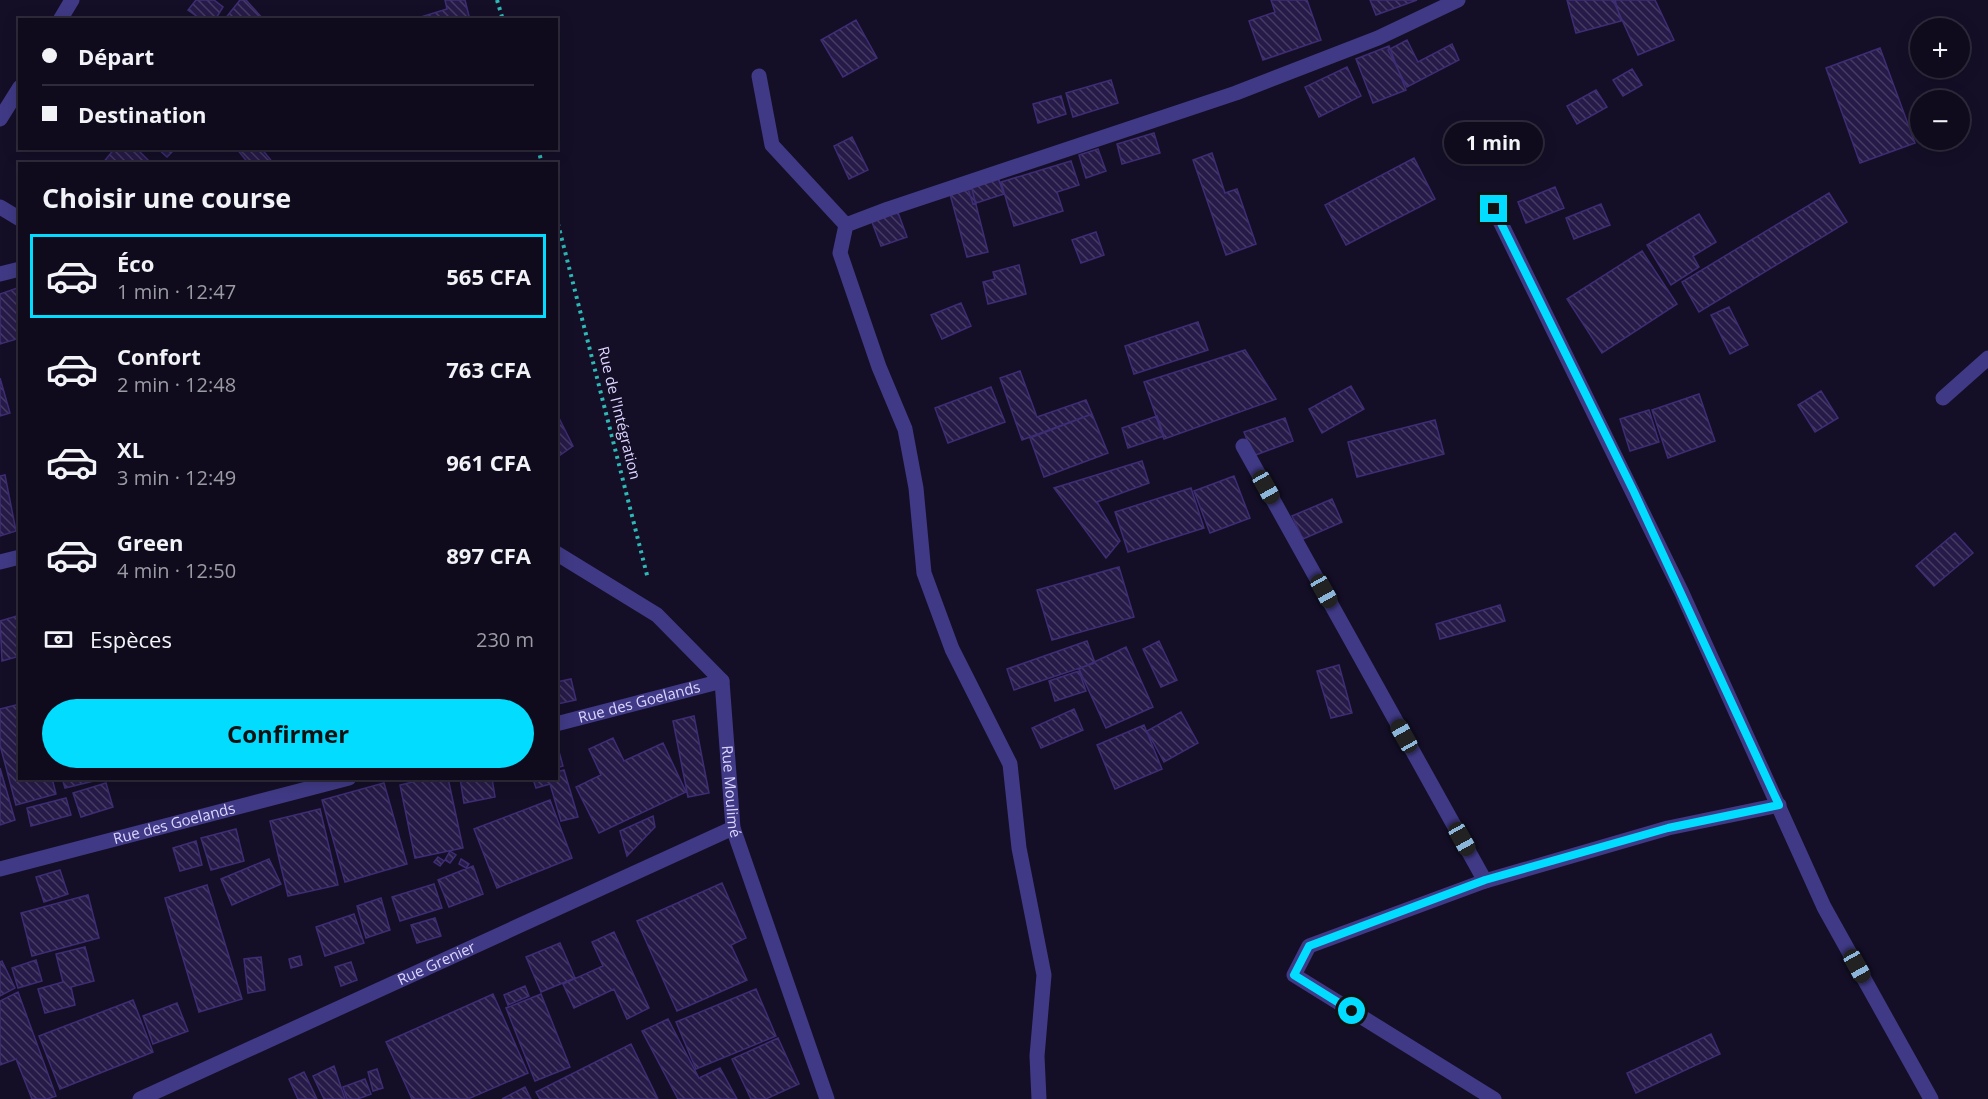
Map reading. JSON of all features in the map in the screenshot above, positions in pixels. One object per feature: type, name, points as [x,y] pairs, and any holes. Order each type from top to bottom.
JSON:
[{"type":"street","points":[[61,18],[72,0]]},
{"type":"street","points":[[846,225],[919,198],[1236,93],[1378,38],[1458,0]]},
{"type":"street","points":[[759,76],[772,145],[846,225]]},
{"type":"street","points":[[0,119],[18,90]]},
{"type":"street","points":[[0,207],[18,218]]},
{"type":"street","points":[[1494,209],[1629,481],[1824,907],[1931,1099]]},
{"type":"street","points":[[846,225],[840,253],[879,367],[905,429],[916,488],[924,573],[952,649],[1010,764],[1019,848],[1044,975],[1037,1056],[1039,1099]]},
{"type":"street","points":[[0,274],[18,270]]},
{"type":"street","points":[[1943,398],[1988,357]]},
{"type":"street","points":[[1243,446],[1485,880]]},
{"type":"street","points":[[558,554],[657,615],[722,681]]},
{"type":"street","points":[[0,562],[18,558]]},
{"type":"street","name":"Rue des Goelands","points":[[558,723],[722,681]]},
{"type":"street","name":"Rue Moulimé","points":[[722,681],[733,828],[827,1099]]},
{"type":"street","name":"Rue des Goelands","points":[[0,869],[341,780]]},
{"type":"street","points":[[1494,1099],[1294,975],[1309,946],[1485,880],[1668,828],[1779,805]]},
{"type":"street","name":"Rue Grenier","points":[[140,1099],[733,828]]},
{"type":"path","points":[[497,0],[502,18]]},
{"type":"path","name":"Rue de l'Intégration","points":[[558,224],[657,615]]},
{"type":"building","points":[[196,0],[214,0],[223,7],[216,18],[199,18],[188,10]]},
{"type":"building","points":[[240,0],[246,0],[262,18],[226,18]]},
{"type":"building","points":[[445,0],[465,0],[470,18],[418,18],[447,9]]},
{"type":"building","points":[[1271,0],[1307,0],[1321,40],[1263,60],[1249,21],[1275,12]]},
{"type":"building","points":[[1370,0],[1417,0],[1376,15]]},
{"type":"building","points":[[1567,0],[1615,0],[1621,21],[1576,33]]},
{"type":"building","points":[[1613,0],[1655,0],[1674,40],[1638,55]]},
{"type":"building","points":[[856,20],[877,58],[843,77],[821,40]]},
{"type":"building","points":[[1407,40],[1418,62],[1452,44],[1459,60],[1407,87],[1388,50]]},
{"type":"building","points":[[1389,46],[1406,90],[1373,103],[1356,59]]},
{"type":"building","points":[[1880,48],[1910,129],[1910,145],[1860,163],[1826,68]]},
{"type":"building","points":[[1347,67],[1361,96],[1319,117],[1305,87]]},
{"type":"building","points":[[1632,69],[1642,85],[1623,96],[1613,80]]},
{"type":"building","points":[[1111,80],[1118,103],[1073,117],[1066,93]]},
{"type":"building","points":[[1596,90],[1607,107],[1577,124],[1567,106]]},
{"type":"building","points":[[1061,96],[1066,114],[1038,123],[1033,104]]},
{"type":"building","points":[[1154,133],[1160,153],[1122,164],[1117,144]]},
{"type":"building","points":[[852,137],[868,170],[849,179],[834,146]]},
{"type":"building","points":[[1098,149],[1106,171],[1086,178],[1079,155]]},
{"type":"building","points":[[113,150],[138,150],[150,162],[104,162]]},
{"type":"building","points":[[159,150],[174,150],[167,157]]},
{"type":"building","points":[[238,150],[263,150],[272,162],[247,162]]},
{"type":"building","points":[[1212,153],[1225,193],[1237,189],[1256,244],[1226,255],[1193,160]]},
{"type":"building","points":[[1414,158],[1435,199],[1346,245],[1325,205]]},
{"type":"building","points":[[1071,161],[1079,185],[1057,192],[1063,211],[1014,226],[1001,182]]},
{"type":"building","points":[[997,175],[1004,194],[973,204],[967,186]]},
{"type":"building","points":[[1555,187],[1564,208],[1526,223],[1518,202]]},
{"type":"building","points":[[972,189],[988,252],[967,257],[950,194]]},
{"type":"building","points":[[1829,193],[1847,222],[1699,312],[1682,282]]},
{"type":"building","points":[[1601,204],[1610,225],[1574,239],[1566,218]]},
{"type":"building","points":[[896,207],[907,237],[881,246],[870,217]]},
{"type":"building","points":[[1699,214],[1716,242],[1693,256],[1699,267],[1671,285],[1647,245]]},
{"type":"building","points":[[1096,232],[1104,255],[1081,263],[1072,240]]},
{"type":"building","points":[[1642,251],[1677,304],[1602,353],[1567,299]]},
{"type":"building","points":[[1019,265],[1026,294],[988,304],[983,282],[995,279],[993,272]]},
{"type":"building","points":[[18,288],[18,339],[0,344],[0,294]]},
{"type":"building","points":[[961,303],[971,326],[942,339],[931,315]]},
{"type":"building","points":[[1729,307],[1748,345],[1730,354],[1711,315]]},
{"type":"building","points":[[1198,322],[1208,350],[1134,374],[1125,346]]},
{"type":"building","points":[[1245,350],[1276,399],[1164,439],[1144,382]]},
{"type":"building","points":[[1020,371],[1037,417],[1086,400],[1092,414],[1022,440],[1000,378]]},
{"type":"building","points":[[0,378],[10,413],[0,416]]},
{"type":"building","points":[[1351,386],[1364,409],[1322,433],[1309,409]]},
{"type":"building","points":[[991,387],[1005,422],[948,443],[935,408]]},
{"type":"building","points":[[1821,391],[1838,418],[1815,432],[1798,405]]},
{"type":"building","points":[[1699,394],[1715,441],[1668,458],[1652,410]]},
{"type":"building","points":[[1649,410],[1659,442],[1630,451],[1620,419]]},
{"type":"building","points":[[1092,414],[1108,453],[1044,477],[1030,438]]},
{"type":"building","points":[[558,416],[573,446],[558,457]]},
{"type":"building","points":[[1157,416],[1164,436],[1128,448],[1122,428]]},
{"type":"building","points":[[1285,418],[1293,441],[1253,456],[1244,432]]},
{"type":"building","points":[[1435,420],[1444,454],[1357,477],[1348,442]]},
{"type":"building","points":[[1142,461],[1149,483],[1097,502],[1120,541],[1106,558],[1054,488]]},
{"type":"building","points":[[5,475],[16,531],[0,536],[0,476]]},
{"type":"building","points":[[1234,476],[1250,518],[1210,533],[1194,491]]},
{"type":"building","points":[[1191,488],[1204,528],[1128,552],[1115,512]]},
{"type":"building","points":[[1332,499],[1342,522],[1303,539],[1292,516]]},
{"type":"building","points":[[1955,533],[1973,553],[1934,586],[1916,566]]},
{"type":"building","points":[[1119,567],[1134,617],[1052,640],[1037,590]]},
{"type":"building","points":[[1500,605],[1505,621],[1440,639],[1436,624]]},
{"type":"building","points":[[18,616],[18,657],[2,661],[0,621]]},
{"type":"building","points":[[1087,641],[1095,663],[1014,690],[1007,669]]},
{"type":"building","points":[[1159,641],[1177,680],[1161,687],[1143,649]]},
{"type":"building","points":[[1126,647],[1153,707],[1106,728],[1079,669]]},
{"type":"building","points":[[1339,665],[1352,713],[1331,718],[1317,671]]},
{"type":"building","points":[[1079,671],[1086,691],[1055,701],[1049,681]]},
{"type":"building","points":[[571,679],[576,700],[558,704],[558,682]]},
{"type":"building","points":[[18,704],[18,780],[52,780],[56,794],[16,805],[0,745],[0,709]]},
{"type":"building","points":[[1074,709],[1083,730],[1041,748],[1032,728]]},
{"type":"building","points":[[1181,712],[1198,743],[1164,762],[1147,731]]},
{"type":"building","points":[[694,716],[709,793],[688,797],[673,721]]},
{"type":"building","points":[[1144,725],[1162,769],[1115,789],[1097,745]]},
{"type":"building","points":[[613,738],[624,761],[663,743],[686,792],[599,833],[576,787],[601,775],[589,749]]},
{"type":"building","points":[[558,748],[563,766],[558,767]]},
{"type":"building","points":[[0,768],[15,820],[0,825]]},
{"type":"building","points":[[564,770],[578,817],[561,821],[550,784],[536,788],[533,780],[558,780],[558,772]]},
{"type":"building","points":[[63,780],[98,780],[65,788]]},
{"type":"building","points":[[421,780],[448,780],[463,848],[415,858],[400,785]]},
{"type":"building","points":[[460,780],[492,780],[495,797],[464,803]]},
{"type":"building","points":[[106,783],[113,807],[81,817],[73,793]]},
{"type":"building","points":[[384,783],[407,864],[345,882],[322,800]]},
{"type":"building","points":[[66,798],[71,815],[31,826],[27,808]]},
{"type":"building","points":[[550,800],[572,858],[497,888],[474,829]]},
{"type":"building","points":[[320,809],[338,885],[288,896],[270,821]]},
{"type":"building","points":[[653,816],[655,827],[627,856],[620,831]]},
{"type":"building","points":[[236,829],[244,861],[211,870],[201,838]]},
{"type":"building","points":[[196,841],[202,865],[180,871],[173,848]]},
{"type":"building","points":[[450,851],[456,855],[450,863],[445,860]]},
{"type":"building","points":[[438,857],[444,861],[440,866],[434,862]]},
{"type":"building","points":[[269,859],[281,884],[232,905],[221,879]]},
{"type":"building","points":[[461,859],[469,864],[466,868],[459,864]]},
{"type":"building","points":[[473,866],[483,894],[449,907],[438,880]]},
{"type":"building","points":[[60,870],[68,894],[44,902],[36,877]]},
{"type":"building","points":[[722,883],[746,938],[731,945],[747,980],[677,1011],[637,921]]},
{"type":"building","points":[[434,884],[442,908],[400,921],[392,897]]},
{"type":"building","points":[[207,885],[242,999],[199,1012],[165,898]]},
{"type":"building","points":[[88,895],[99,938],[32,956],[21,913]]},
{"type":"building","points":[[381,898],[390,930],[366,938],[357,906]]},
{"type":"building","points":[[354,914],[364,943],[325,956],[316,927]]},
{"type":"building","points":[[435,918],[441,936],[417,943],[411,925]]},
{"type":"building","points":[[614,932],[649,1008],[627,1019],[614,989],[574,1008],[563,984],[603,966],[592,942]]},
{"type":"building","points":[[560,943],[575,978],[541,992],[526,957]]},
{"type":"building","points":[[85,947],[94,981],[71,987],[75,1005],[45,1013],[38,989],[63,982],[56,954]]},
{"type":"building","points":[[300,956],[302,965],[291,968],[289,959]]},
{"type":"building","points":[[261,957],[265,990],[248,993],[244,959]]},
{"type":"building","points":[[36,960],[42,981],[18,988],[12,968]]},
{"type":"building","points":[[2,961],[15,988],[0,996],[0,962]]},
{"type":"building","points":[[351,962],[357,980],[341,986],[335,967]]},
{"type":"building","points":[[525,986],[529,996],[508,1005],[504,995]]},
{"type":"building","points":[[756,989],[776,1036],[696,1069],[676,1022]]},
{"type":"building","points":[[18,992],[56,1096],[47,1099],[32,1099],[16,1059],[0,1065],[0,1001]]},
{"type":"building","points":[[493,994],[528,1073],[468,1099],[412,1099],[386,1042]]},
{"type":"building","points":[[541,994],[570,1067],[535,1081],[506,1008]]},
{"type":"building","points":[[133,1000],[153,1052],[60,1089],[39,1036]]},
{"type":"building","points":[[177,1003],[188,1031],[153,1044],[143,1016]]},
{"type":"building","points":[[668,1019],[699,1078],[720,1068],[737,1099],[678,1099],[642,1031]]},
{"type":"building","points":[[1711,1034],[1720,1054],[1636,1093],[1627,1073]]},
{"type":"building","points":[[778,1038],[799,1084],[766,1099],[751,1099],[732,1059]]},
{"type":"building","points":[[631,1044],[658,1099],[540,1099],[536,1092]]},
{"type":"building","points":[[334,1066],[345,1099],[324,1099],[313,1076]]},
{"type":"building","points":[[377,1069],[383,1088],[373,1091],[368,1072]]},
{"type":"building","points":[[304,1072],[317,1099],[298,1099],[289,1079]]},
{"type":"building","points":[[365,1079],[371,1094],[358,1099],[347,1099],[343,1087]]},
{"type":"building","points":[[525,1087],[531,1099],[502,1099]]},
{"type":"route","points":[[1352,1011],[1294,975],[1309,946],[1485,880],[1668,828],[1779,805],[1634,492],[1494,209]]}]
